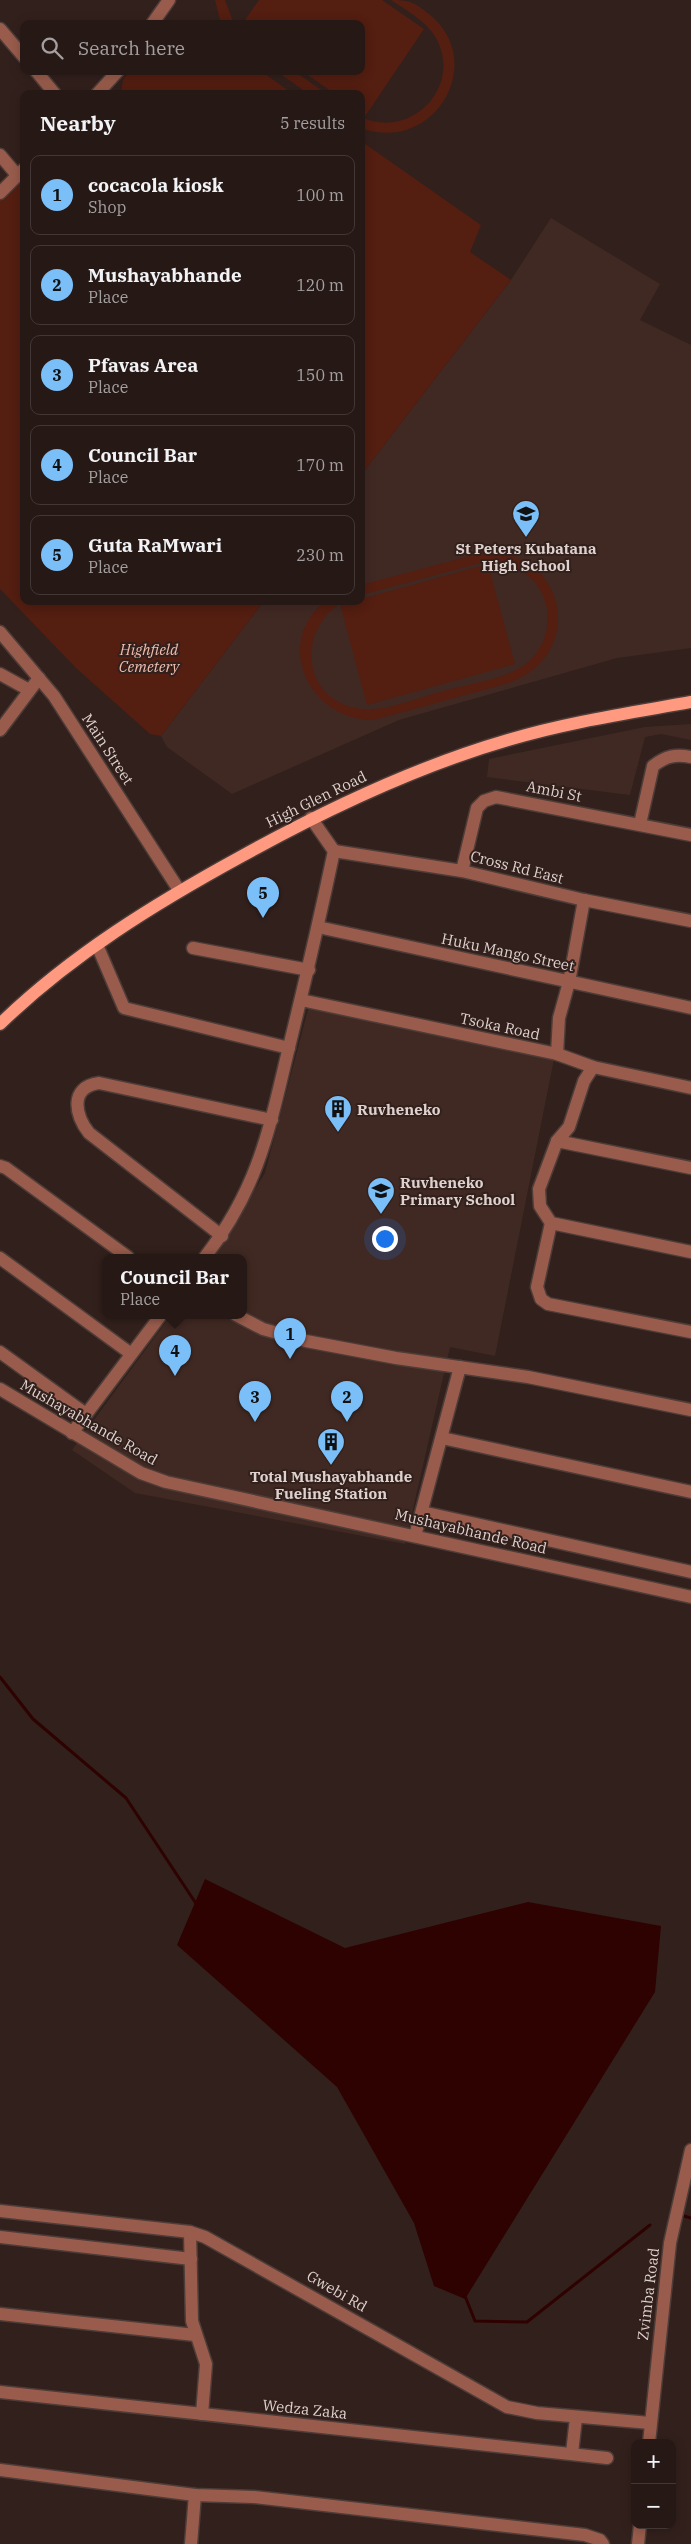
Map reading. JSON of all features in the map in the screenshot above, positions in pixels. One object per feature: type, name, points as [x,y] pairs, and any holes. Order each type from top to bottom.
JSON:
[{"type":"main road","name":"High Glen Road","points":[[0,1024],[23,1001],[145,911],[179,890],[311,818],[382,785],[507,740],[570,724],[691,702]]},
{"type":"street","points":[[155,20],[169,0]]},
{"type":"street","points":[[0,29],[20,52]]},
{"type":"street","points":[[39,75],[52,90]]},
{"type":"street","points":[[101,90],[114,75]]},
{"type":"street","points":[[0,155],[20,171]]},
{"type":"street","points":[[0,193],[20,173]]},
{"type":"street","name":"Main Street","points":[[0,632],[54,696],[179,890]]},
{"type":"street","points":[[0,674],[29,690]]},
{"type":"street","points":[[0,730],[39,678]]},
{"type":"street","points":[[640,824],[653,766],[664,757],[677,754],[691,757]]},
{"type":"street","name":"Ambi St","points":[[462,870],[477,808],[484,801],[496,797],[691,835]]},
{"type":"street","points":[[207,1254],[222,1236],[251,1182],[272,1120],[301,1000],[334,851],[311,818]]},
{"type":"street","name":"Cross Rd East","points":[[334,851],[462,870],[584,900],[691,921]]},
{"type":"street","points":[[556,1054],[559,1018],[569,982],[584,900]]},
{"type":"street","name":"Huku Mango Street","points":[[318,926],[691,1008]]},
{"type":"street","points":[[97,945],[124,1008],[288,1048]]},
{"type":"street","points":[[194,948],[308,970]]},
{"type":"street","name":"Tsoka Road","points":[[301,1000],[556,1054],[593,1067],[691,1088]]},
{"type":"street","points":[[593,1067],[584,1080],[569,1127],[557,1141],[539,1189],[540,1206],[552,1223],[691,1252]]},
{"type":"street","points":[[222,1236],[89,1133],[82,1123],[78,1112],[78,1098],[82,1089],[89,1084],[99,1083],[272,1120]]},
{"type":"street","points":[[557,1141],[691,1168]]},
{"type":"street","points":[[0,1166],[6,1168],[124,1254]]},
{"type":"street","points":[[552,1223],[537,1287],[541,1299],[548,1304],[691,1332]]},
{"type":"street","points":[[0,1258],[130,1354]]},
{"type":"street","points":[[72,1433],[157,1319]]},
{"type":"street","points":[[245,1319],[284,1336],[396,1358],[528,1377],[691,1410]]},
{"type":"street","points":[[0,1352],[86,1414]]},
{"type":"street","points":[[415,1536],[460,1367]]},
{"type":"street","name":"Mushayabhande Road","points":[[0,1389],[141,1473],[166,1482],[691,1596]]},
{"type":"street","points":[[442,1438],[691,1492]]},
{"type":"street","points":[[422,1512],[691,1572]]},
{"type":"street","name":"Zvimba Road","points":[[649,2439],[670,2243],[691,2150]]},
{"type":"street","name":"Gwebi Rd","points":[[0,2211],[190,2232],[218,2243],[489,2398],[522,2411],[576,2418],[650,2424]]},
{"type":"street","points":[[190,2232],[192,2321],[206,2364],[202,2414]]},
{"type":"street","points":[[0,2237],[191,2259]]},
{"type":"street","points":[[0,2314],[195,2335]]},
{"type":"street","name":"Wedza Zaka","points":[[0,2392],[607,2458]]},
{"type":"street","points":[[572,2453],[576,2418]]},
{"type":"street","points":[[0,2470],[195,2495],[254,2497],[585,2535],[600,2540],[603,2544]]},
{"type":"street","points":[[191,2544],[195,2495]]},
{"type":"street","points":[[638,2544],[640,2529]]},
{"type":"shaded area","name":"St Peters Kubatana High School","points":[[551,218],[660,284],[640,320],[691,345],[691,648],[617,658],[399,720],[232,794],[167,747],[161,736],[261,605],[365,605],[365,470],[511,280]]},
{"type":"shaded area","points":[[691,724],[691,740],[661,734],[645,737],[630,795],[487,777],[489,759],[645,727]]},
{"type":"shaded area","points":[[309,1006],[554,1059],[495,1356],[450,1347],[405,1544],[135,1493],[72,1450],[168,1319],[247,1319],[247,1254],[215,1254],[265,1173]]},
{"type":"shaded area","points":[[205,1879],[345,1948],[528,1902],[661,1926],[655,1992],[465,2299],[434,2286],[414,2223],[337,2087],[177,1945]]},
{"type":"green space","points":[[215,0],[225,0],[232,20],[220,20]]},
{"type":"green space","points":[[259,0],[382,0],[424,29],[366,115],[365,90],[329,90],[308,75],[365,75],[365,20],[245,20]]},
{"type":"green space","points":[[391,0],[411,2],[429,14],[446,34],[454,56],[453,78],[445,99],[430,116],[411,128],[387,133],[365,129],[365,118],[379,122],[397,122],[413,116],[426,106],[437,92],[442,76],[443,58],[437,40],[417,17]]},
{"type":"green space","points":[[126,75],[267,75],[287,90],[122,90],[123,80]]},
{"type":"green space","points":[[282,75],[300,75],[321,90],[303,90]]},
{"type":"green space","points":[[365,144],[481,225],[470,252],[511,280],[365,470]]},
{"type":"green space","name":"Highfield Cemetery","points":[[20,175],[20,605],[261,605],[161,736],[150,734],[76,668],[0,589],[0,193]]},
{"type":"green space","points":[[485,552],[513,556],[535,568],[549,586],[557,607],[557,629],[549,651],[533,669],[509,683],[374,720],[351,717],[332,708],[316,694],[306,677],[300,658],[301,638],[309,618],[321,605],[339,605],[329,613],[319,627],[313,643],[312,660],[315,676],[324,690],[337,701],[355,708],[364,709],[382,708],[399,704],[483,682],[514,671],[529,661],[539,649],[543,641],[548,618],[544,598],[531,578],[512,567],[501,564],[477,564],[365,594],[365,584]]},
{"type":"green space","points":[[488,564],[515,664],[367,705],[340,605],[365,605],[365,598]]},
{"type":"waterway","points":[[0,1677],[33,1719],[126,1798],[197,1905]]},
{"type":"waterway","points":[[684,2216],[691,2218]]},
{"type":"waterway","points":[[465,2296],[475,2321],[527,2322],[650,2225]]},
{"type":"place","name":"St Peters Kubatana High School","points":[[526,538]]},
{"type":"place","name":"Guta RaMwari","points":[[263,918]]},
{"type":"place","name":"Ruvheneko","points":[[338,1133]]},
{"type":"place","name":"Ruvheneko Primary School","points":[[381,1215]]},
{"type":"place","name":"cocacola kiosk","points":[[290,1359]]},
{"type":"place","name":"Council Bar","points":[[175,1376]]},
{"type":"place","name":"Pfavas Area","points":[[255,1422]]},
{"type":"place","name":"Mushayabhande","points":[[347,1422]]},
{"type":"place","name":"Total Mushayabhande Fueling Station","points":[[331,1466]]}]
